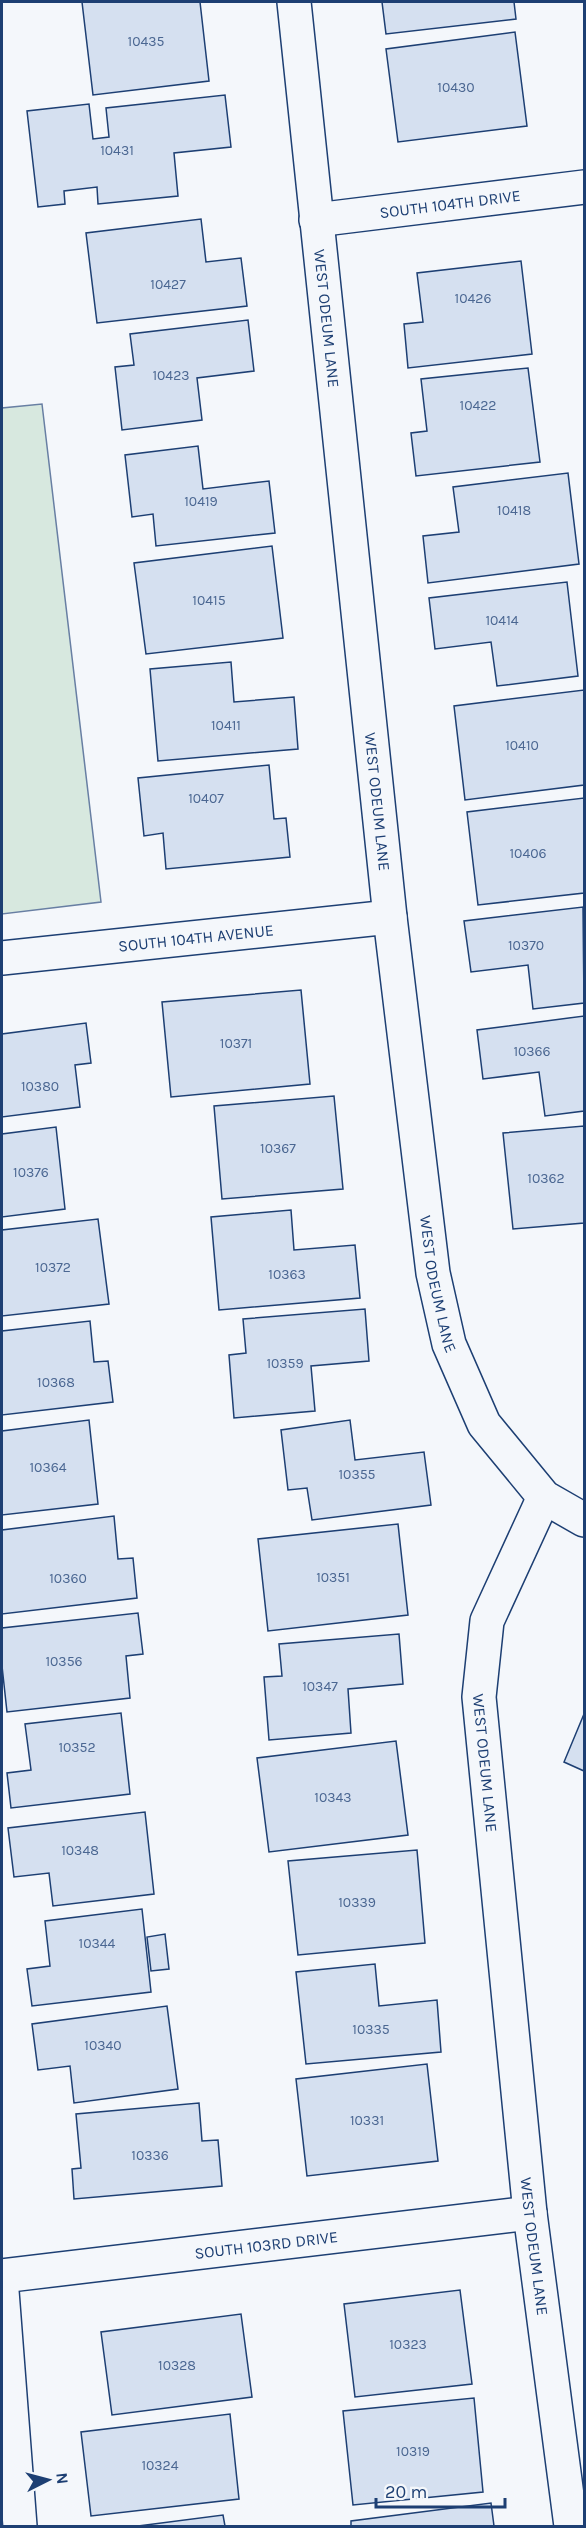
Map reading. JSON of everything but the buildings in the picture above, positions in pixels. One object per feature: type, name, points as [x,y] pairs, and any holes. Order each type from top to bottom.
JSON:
[{"type":"street","name":"WEST ODEUM LANE","points":[[294,2],[390,917],[433,1273],[449,1344],[484,1424],[544,1497],[487,1622],[479,1697],[530,2213],[572,2526]]},
{"type":"street","name":"SOUTH 104TH DRIVE","points":[[316,220],[585,187]]},
{"type":"street","name":"SOUTH 104TH AVENUE","points":[[2,958],[390,917]]},
{"type":"street","points":[[544,1497],[585,1520]]},
{"type":"street","name":"SOUTH 103RD DRIVE","points":[[2,2276],[530,2213]]},
{"type":"street","points":[[2,2291],[20,2526]]},
{"type":"shaded area","points":[[42,404],[101,902],[2,914],[2,408]]}]
